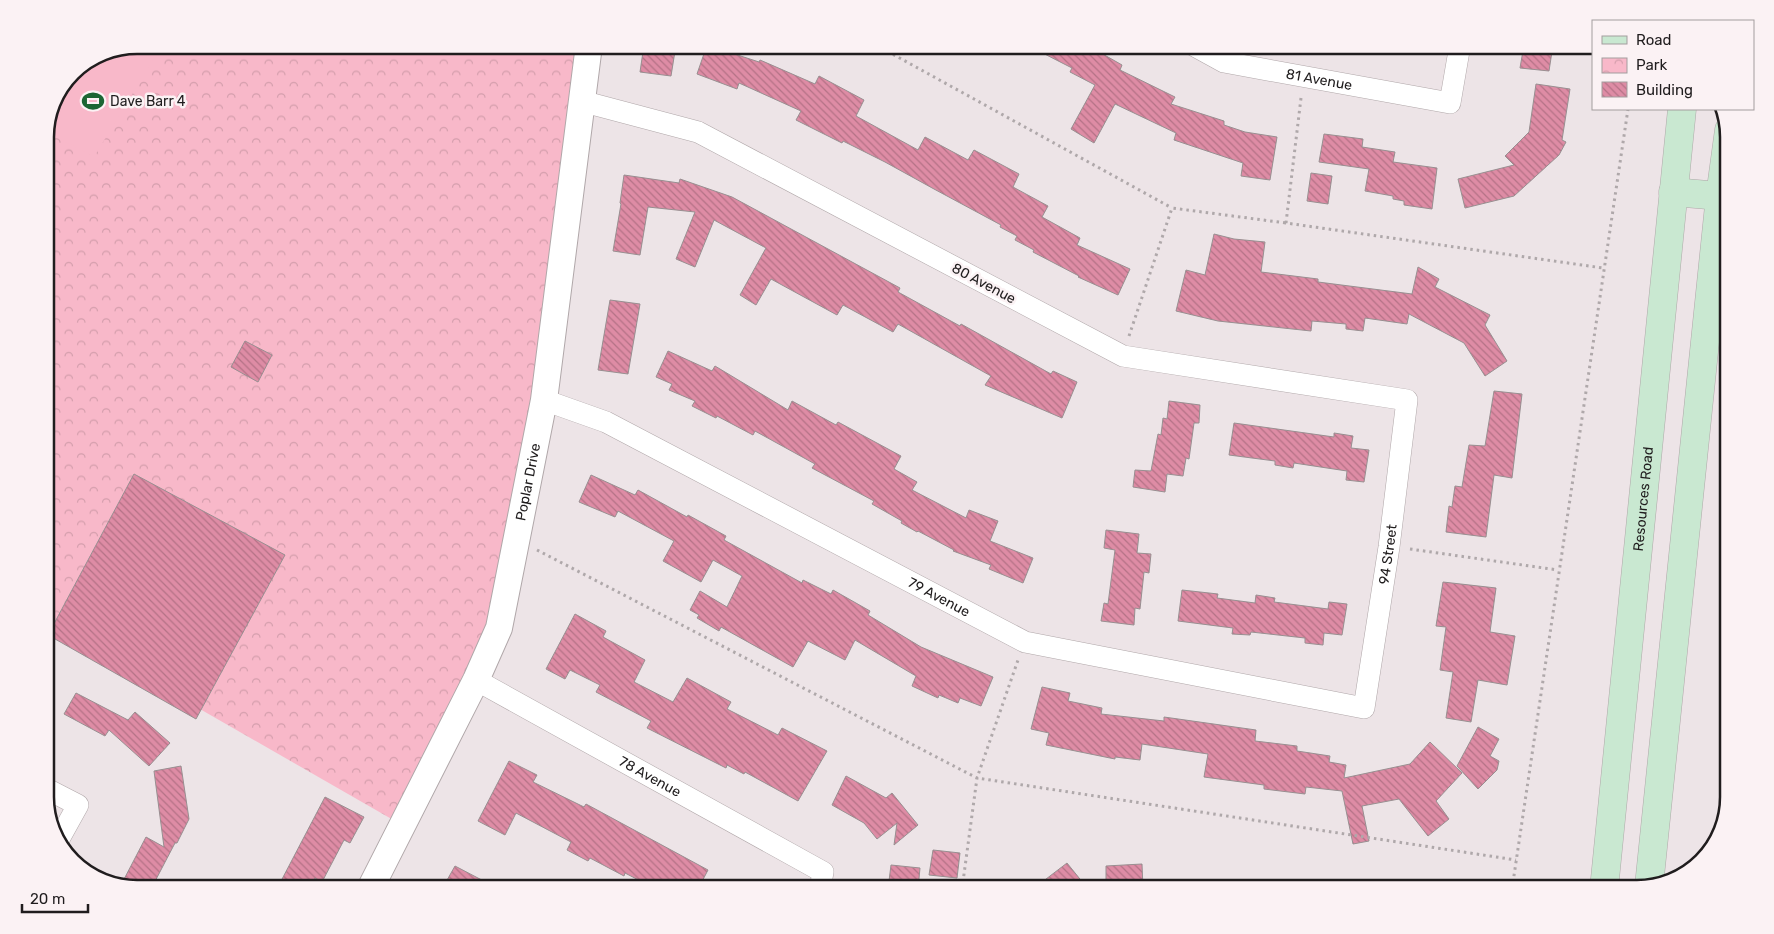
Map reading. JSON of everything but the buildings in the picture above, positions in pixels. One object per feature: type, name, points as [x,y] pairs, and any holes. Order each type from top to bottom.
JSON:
[{"type":"main road","name":"Resources Road","points":[[1605,880],[1682,110]]},
{"type":"main road","points":[[1650,880],[1720,196],[1673,192]]},
{"type":"street","name":"Poplar Drive","points":[[375,880],[476,680],[499,628],[544,400],[588,54]]},
{"type":"street","name":"81 Avenue","points":[[1209,54],[1224,62],[1450,103],[1458,54]]},
{"type":"street","name":"80 Avenue","points":[[581,101],[698,132],[1123,356],[1407,400]]},
{"type":"street","name":"79 Avenue","points":[[544,400],[606,422],[1025,642],[1364,708]]},
{"type":"street","name":"94 Street","points":[[1364,708],[1389,547],[1407,400]]},
{"type":"street","name":"78 Avenue","points":[[476,680],[820,880]]},
{"type":"street","points":[[54,793],[78,805],[62,834]]},
{"type":"path","points":[[892,54],[1172,208],[1603,268]]},
{"type":"path","points":[[1286,223],[1304,77]]},
{"type":"path","points":[[1513,880],[1628,110]]},
{"type":"path","points":[[1123,356],[1172,208]]},
{"type":"path","points":[[516,540],[977,778],[1516,860]]},
{"type":"path","points":[[1389,547],[1558,570]]},
{"type":"path","points":[[963,880],[977,778],[1025,642]]},
{"type":"green space","points":[[136,54],[592,54],[499,628],[402,825],[54,625],[54,131],[60,105],[68,90],[90,68],[105,60],[120,55]]},
{"type":"green space","name":"Dave Barr 4","points":[[157,54],[94,157],[54,136],[55,120],[68,90],[90,68],[105,60],[120,55]]},
{"type":"place","name":"Dave Barr 4","points":[[93,101]]}]
